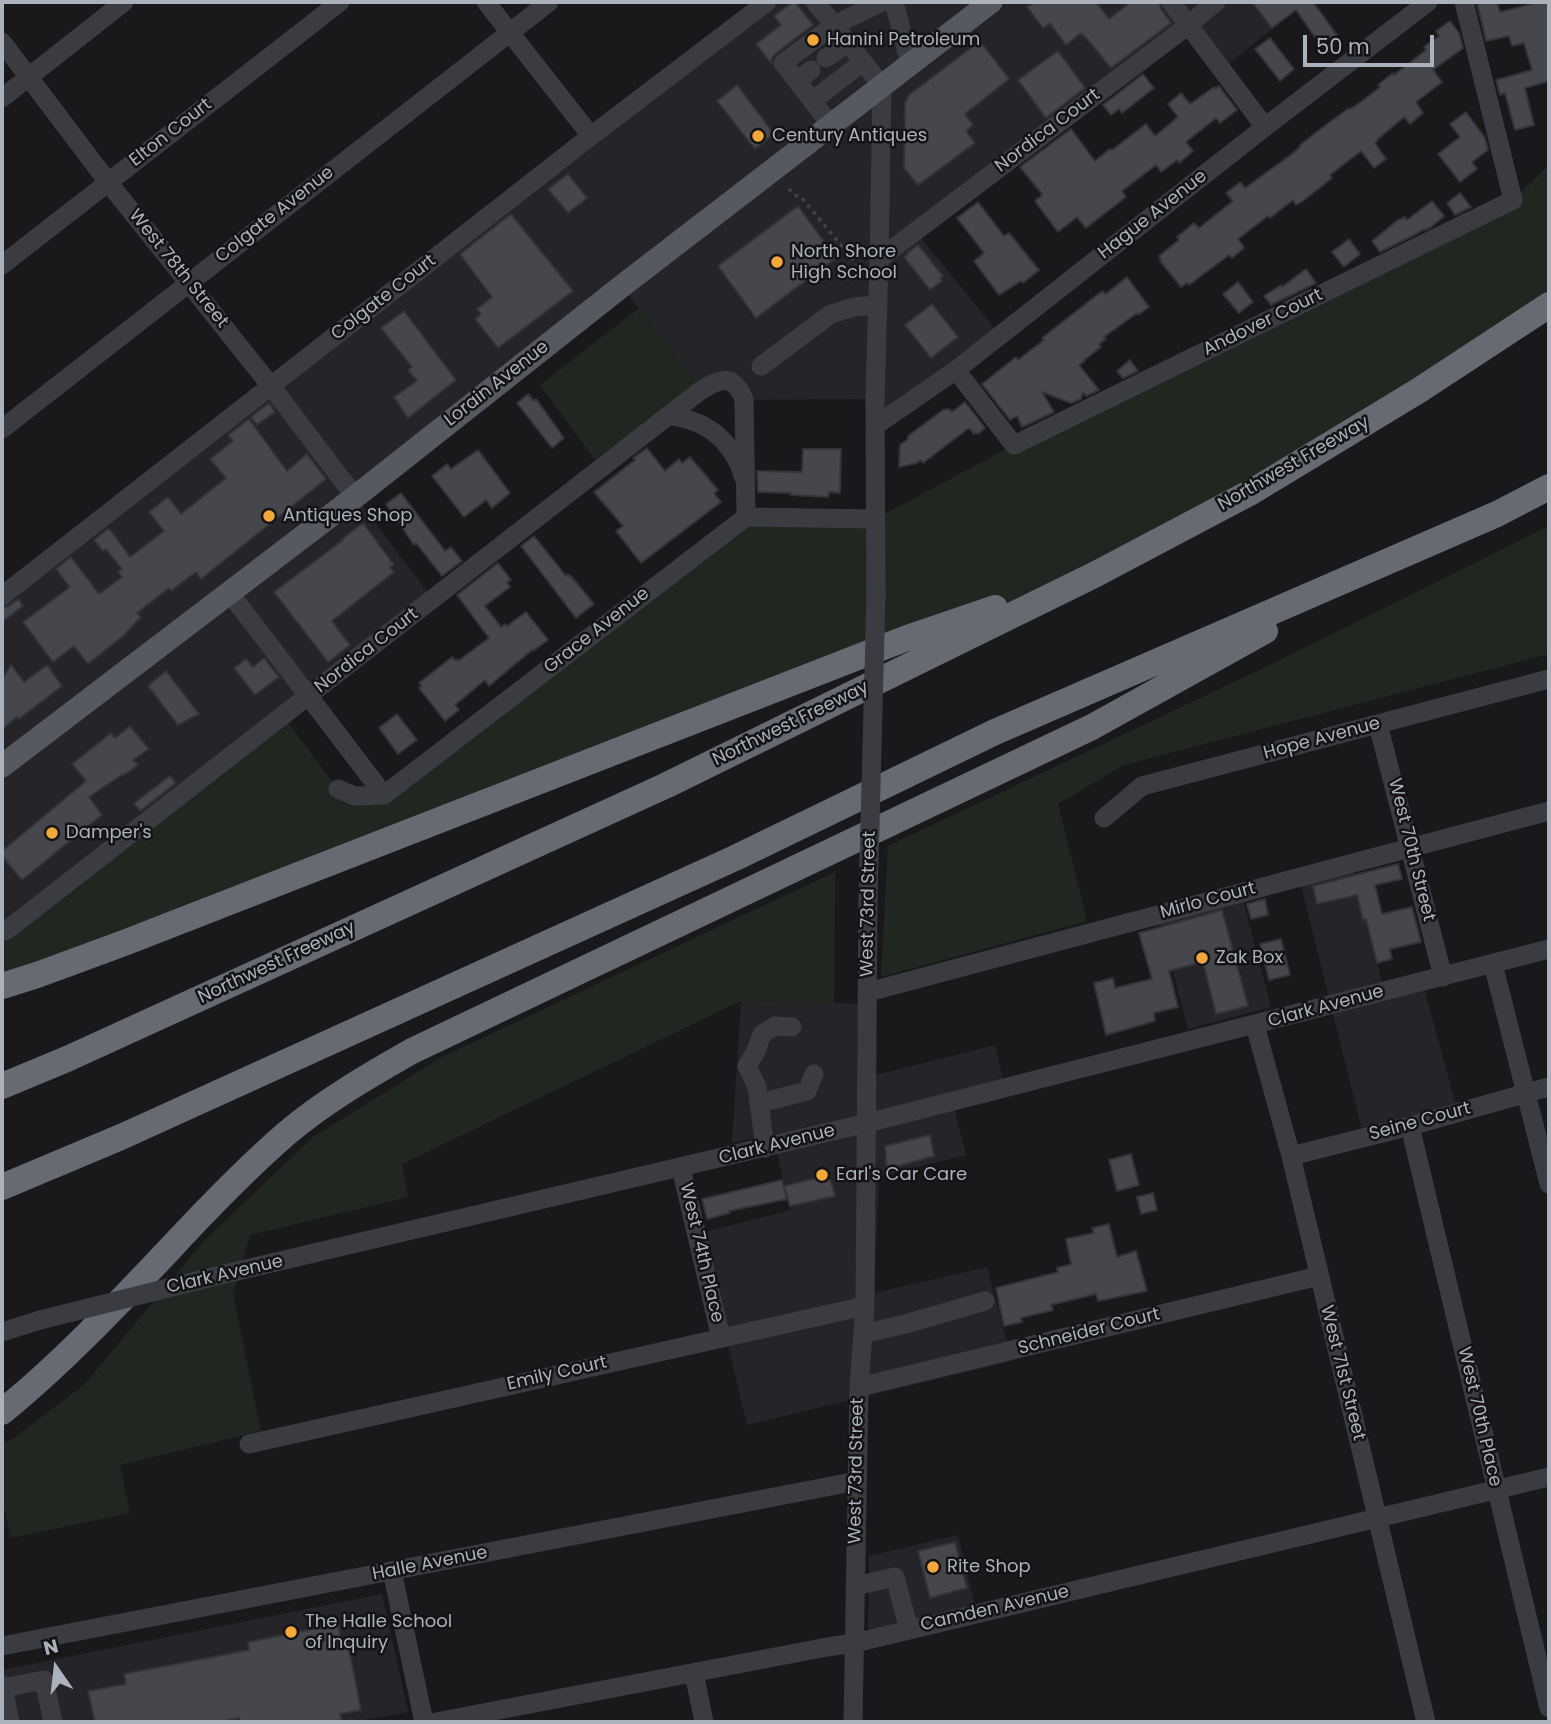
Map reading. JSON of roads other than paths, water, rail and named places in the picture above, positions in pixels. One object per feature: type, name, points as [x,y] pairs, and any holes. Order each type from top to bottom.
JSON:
[{"type":"highway","name":"Northwest Freeway","points":[[2,1086],[667,785],[1096,573],[1265,484],[1418,391],[1549,305]]},
{"type":"highway","points":[[2,1187],[121,1137],[722,863],[995,732],[1497,514],[1549,487]]},
{"type":"highway","points":[[2,1412],[70,1350],[202,1213],[288,1132],[371,1074],[424,1045],[1092,727],[1398,557]]},
{"type":"highway","points":[[2,986],[137,938],[907,638],[1096,573]]},
{"type":"main road","name":"Lorain Avenue","points":[[2,766],[355,496],[991,2]]},
{"type":"street","points":[[2,98],[124,2]]},
{"type":"street","name":"Elton Court","points":[[2,265],[340,2]]},
{"type":"street","points":[[486,2],[591,136]]},
{"type":"street","name":"Colgate Avenue","points":[[2,429],[549,2]]},
{"type":"street","name":"Colgate Court","points":[[2,596],[591,136],[767,2]]},
{"type":"street","points":[[816,2],[881,86]]},
{"type":"street","points":[[811,70],[783,63],[834,25],[882,2]]},
{"type":"street","points":[[894,2],[910,63]]},
{"type":"street","points":[[1171,2],[1265,127]]},
{"type":"street","name":"Nordica Court","points":[[879,259],[1216,2]]},
{"type":"street","name":"Hague Avenue","points":[[875,426],[956,370],[1428,2]]},
{"type":"street","name":"Andover Court","points":[[956,370],[1013,446],[1513,200],[1464,2]]},
{"type":"street","name":"West 78th Street","points":[[2,42],[108,182],[355,496]]},
{"type":"street","points":[[811,70],[848,43]]},
{"type":"street","points":[[812,101],[863,62]]},
{"type":"street","points":[[811,70],[812,101],[831,125]]},
{"type":"street","name":"West 73rd Street","points":[[853,1722],[859,1387],[865,1306],[868,899],[876,595],[875,426],[881,86]]},
{"type":"street","points":[[761,366],[831,314],[854,307],[878,305]]},
{"type":"street","name":"Nordica Court","points":[[2,932],[714,382],[725,380],[735,385],[744,400],[747,494]]},
{"type":"street","points":[[670,415],[701,424],[715,432],[735,457],[747,494],[746,517],[875,519]]},
{"type":"street","name":"Grace Avenue","points":[[384,795],[746,517]]},
{"type":"street","points":[[229,592],[384,795]]},
{"type":"street","name":"Hope Avenue","points":[[1104,818],[1142,786],[1549,679]]},
{"type":"street","name":"West 70th Street","points":[[1378,723],[1443,976]]},
{"type":"street","points":[[338,789],[355,796],[384,795]]},
{"type":"street","name":"Mirlo Court","points":[[867,992],[1549,811]]},
{"type":"street","name":"Clark Avenue","points":[[2,1332],[212,1277],[867,1124],[1549,949]]},
{"type":"street","points":[[1493,964],[1549,1184]]},
{"type":"street","name":"West 71st Street","points":[[1255,1025],[1291,1156],[1426,1722]]},
{"type":"street","points":[[765,1148],[757,1087],[747,1066],[757,1051],[762,1034],[775,1026],[792,1027]]},
{"type":"street","points":[[760,1103],[807,1091],[814,1074]]},
{"type":"street","name":"Seine Court","points":[[1291,1156],[1549,1087]]},
{"type":"street","name":"West 70th Place","points":[[1410,1126],[1549,1708]]},
{"type":"street","name":"West 74th Place","points":[[681,1168],[721,1338]]},
{"type":"street","name":"Schneider Court","points":[[859,1387],[1319,1276]]},
{"type":"street","points":[[863,1334],[985,1301]]},
{"type":"street","name":"Emily Court","points":[[248,1444],[865,1306]]},
{"type":"street","name":"Camden Avenue","points":[[436,1722],[855,1643],[1549,1477]]},
{"type":"street","name":"Halle Avenue","points":[[2,1646],[858,1481]]},
{"type":"street","points":[[392,1571],[424,1722]]},
{"type":"street","points":[[856,1586],[895,1577],[909,1630]]},
{"type":"street","points":[[694,1672],[704,1722]]},
{"type":"street","points":[[10,1722],[2,1686],[44,1680],[53,1722]]},
{"type":"place","name":"Hanini Petroleum","points":[[813,40]]},
{"type":"place","name":"Century Antiques","points":[[758,136]]},
{"type":"place","name":"North Shore High School","points":[[777,262]]},
{"type":"place","name":"Antiques Shop","points":[[269,516]]},
{"type":"place","name":"Damper's","points":[[52,833]]},
{"type":"place","name":"Zak Box","points":[[1202,958]]},
{"type":"place","name":"Earl's Car Care","points":[[822,1175]]},
{"type":"place","name":"Rite Shop","points":[[933,1567]]},
{"type":"place","name":"The Halle School of Inquiry","points":[[291,1632]]}]
